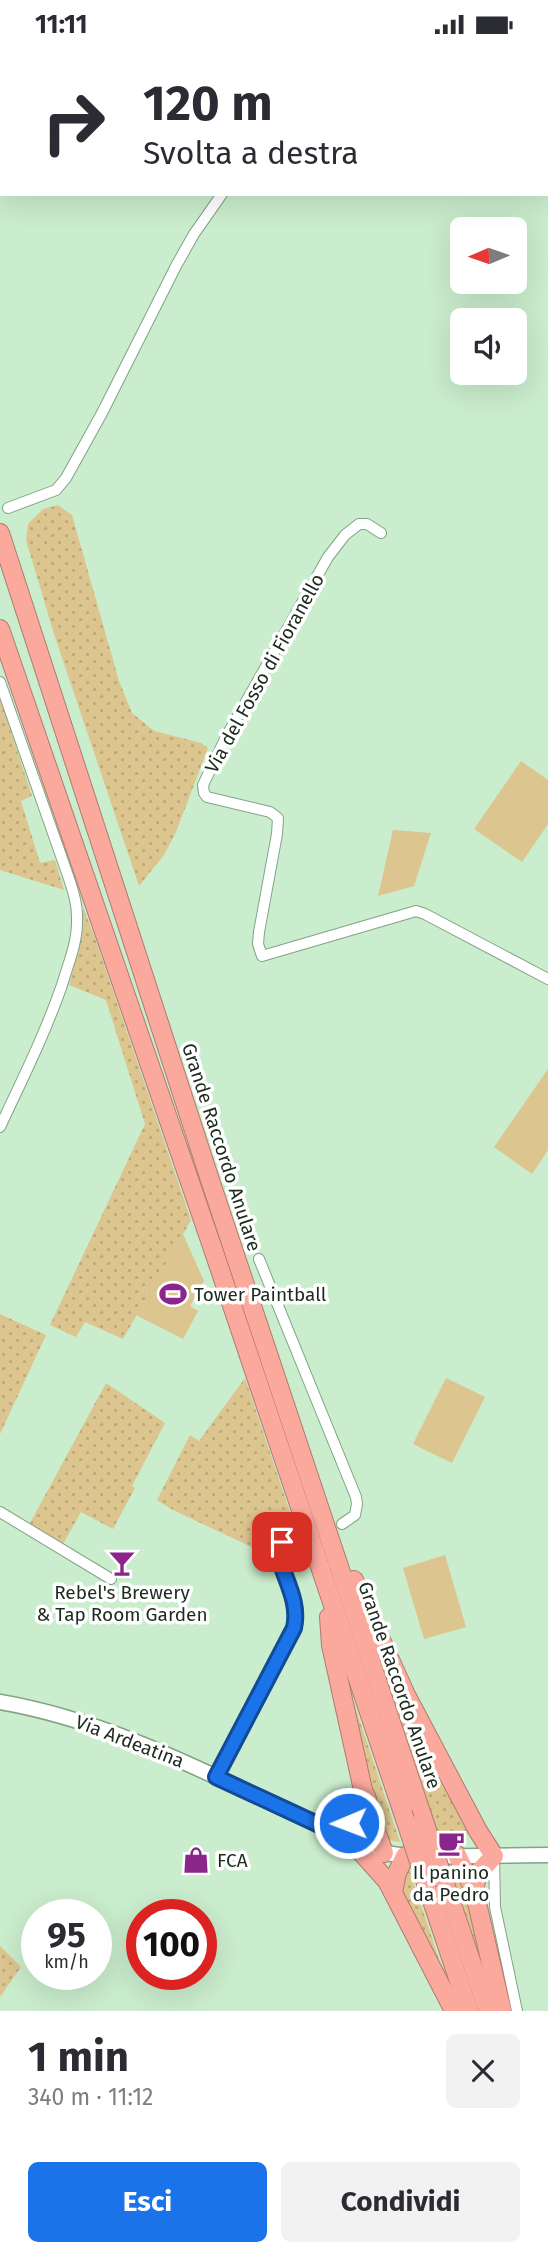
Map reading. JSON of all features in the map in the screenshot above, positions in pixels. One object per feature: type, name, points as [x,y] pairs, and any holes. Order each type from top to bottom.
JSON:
[{"type":"highway","name":"Grande Raccordo Anulare","points":[[0,533],[304,1462],[488,2011]]},
{"type":"highway","name":"Grande Raccordo Anulare","points":[[0,629],[469,2011]]},
{"type":"highway","points":[[304,1462],[328,1508],[364,1603],[406,1695],[494,1856],[478,1873],[474,1890]]},
{"type":"highway","points":[[329,1594],[331,1645],[364,1786],[384,1853]]},
{"type":"highway","points":[[328,1829],[349,1823],[360,1815],[365,1804],[364,1786]]},
{"type":"highway","points":[[328,1829],[353,1846],[384,1877],[454,2011]]},
{"type":"highway","points":[[457,1855],[474,1890],[502,2011]]},
{"type":"highway","points":[[393,1892],[397,1873],[405,1856]]},
{"type":"main road","name":"Via Ardeatina","points":[[0,1702],[50,1712],[102,1728],[162,1752],[384,1853],[405,1856],[548,1855]]},
{"type":"street","points":[[8,508],[56,491],[66,478],[176,266],[221,196]]},
{"type":"street","name":"Via del Fosso di Fioranello","points":[[381,533],[367,524],[359,524],[345,535],[328,557],[226,737],[204,782],[204,793],[207,797],[270,812],[278,818],[258,947],[262,956],[416,911],[425,913],[548,979]]},
{"type":"street","points":[[0,682],[75,896],[77,918],[74,945],[56,1001],[0,1128]]},
{"type":"street","points":[[259,1259],[356,1497],[355,1515],[342,1524]]},
{"type":"street","points":[[0,1512],[111,1579]]},
{"type":"street","points":[[216,1777],[292,1633],[296,1616],[294,1598],[278,1549],[282,1542],[297,1537]]},
{"type":"street","points":[[494,1856],[495,1907],[517,2011]]},
{"type":"shaded area","points":[[58,505],[72,515],[119,681],[132,713],[154,731],[201,743],[208,748],[176,832],[164,855],[139,886],[54,634],[26,540],[28,524],[43,509]]},
{"type":"shaded area","points":[[0,698],[32,796],[21,801],[40,863],[55,860],[64,890],[0,870]]},
{"type":"shaded area","points":[[521,761],[548,780],[548,824],[522,862],[474,829]]},
{"type":"shaded area","points":[[393,830],[431,833],[414,886],[378,896]]},
{"type":"shaded area","points":[[83,907],[191,1220],[123,1339],[85,1322],[76,1337],[50,1325],[145,1124],[106,1000],[69,985],[82,934]]},
{"type":"shaded area","points":[[548,1069],[548,1150],[532,1174],[494,1147]]},
{"type":"shaded area","name":"Tower Paintball","points":[[183,1234],[204,1281],[190,1306],[198,1311],[183,1339],[136,1315]]},
{"type":"shaded area","points":[[0,1314],[46,1335],[0,1434]]},
{"type":"shaded area","points":[[245,1378],[296,1530],[277,1538],[271,1544],[273,1557],[157,1500],[190,1435],[199,1441]]},
{"type":"shaded area","points":[[446,1378],[485,1397],[452,1463],[413,1444]]},
{"type":"shaded area","points":[[106,1383],[165,1423],[113,1529],[81,1512],[62,1546],[29,1525]]},
{"type":"shaded area","points":[[445,1555],[466,1627],[424,1639],[403,1568]]},
{"type":"shaded area","points":[[382,1657],[469,1834],[438,1833],[380,1658]]},
{"type":"shaded area","points":[[341,1664],[400,1842],[388,1840],[381,1835]]},
{"type":"shaded area","points":[[409,1869],[449,1989],[396,1878]]},
{"type":"shaded area","points":[[453,1878],[464,1878],[483,1965]]},
{"type":"shaded area","points":[[0,1946],[21,1967],[0,1997]]},
{"type":"place","name":"Tower Paintball","points":[[173,1294]]},
{"type":"place","name":"Rebel's Brewery & Tap Room Garden","points":[[122,1563]]},
{"type":"place","name":"Il panino da Pedro","points":[[451,1843]]},
{"type":"place","name":"FCA","points":[[196,1860]]},
{"type":"route","points":[[282,1542],[278,1554],[294,1598],[294,1628],[216,1777],[328,1829],[349,1823]]}]
